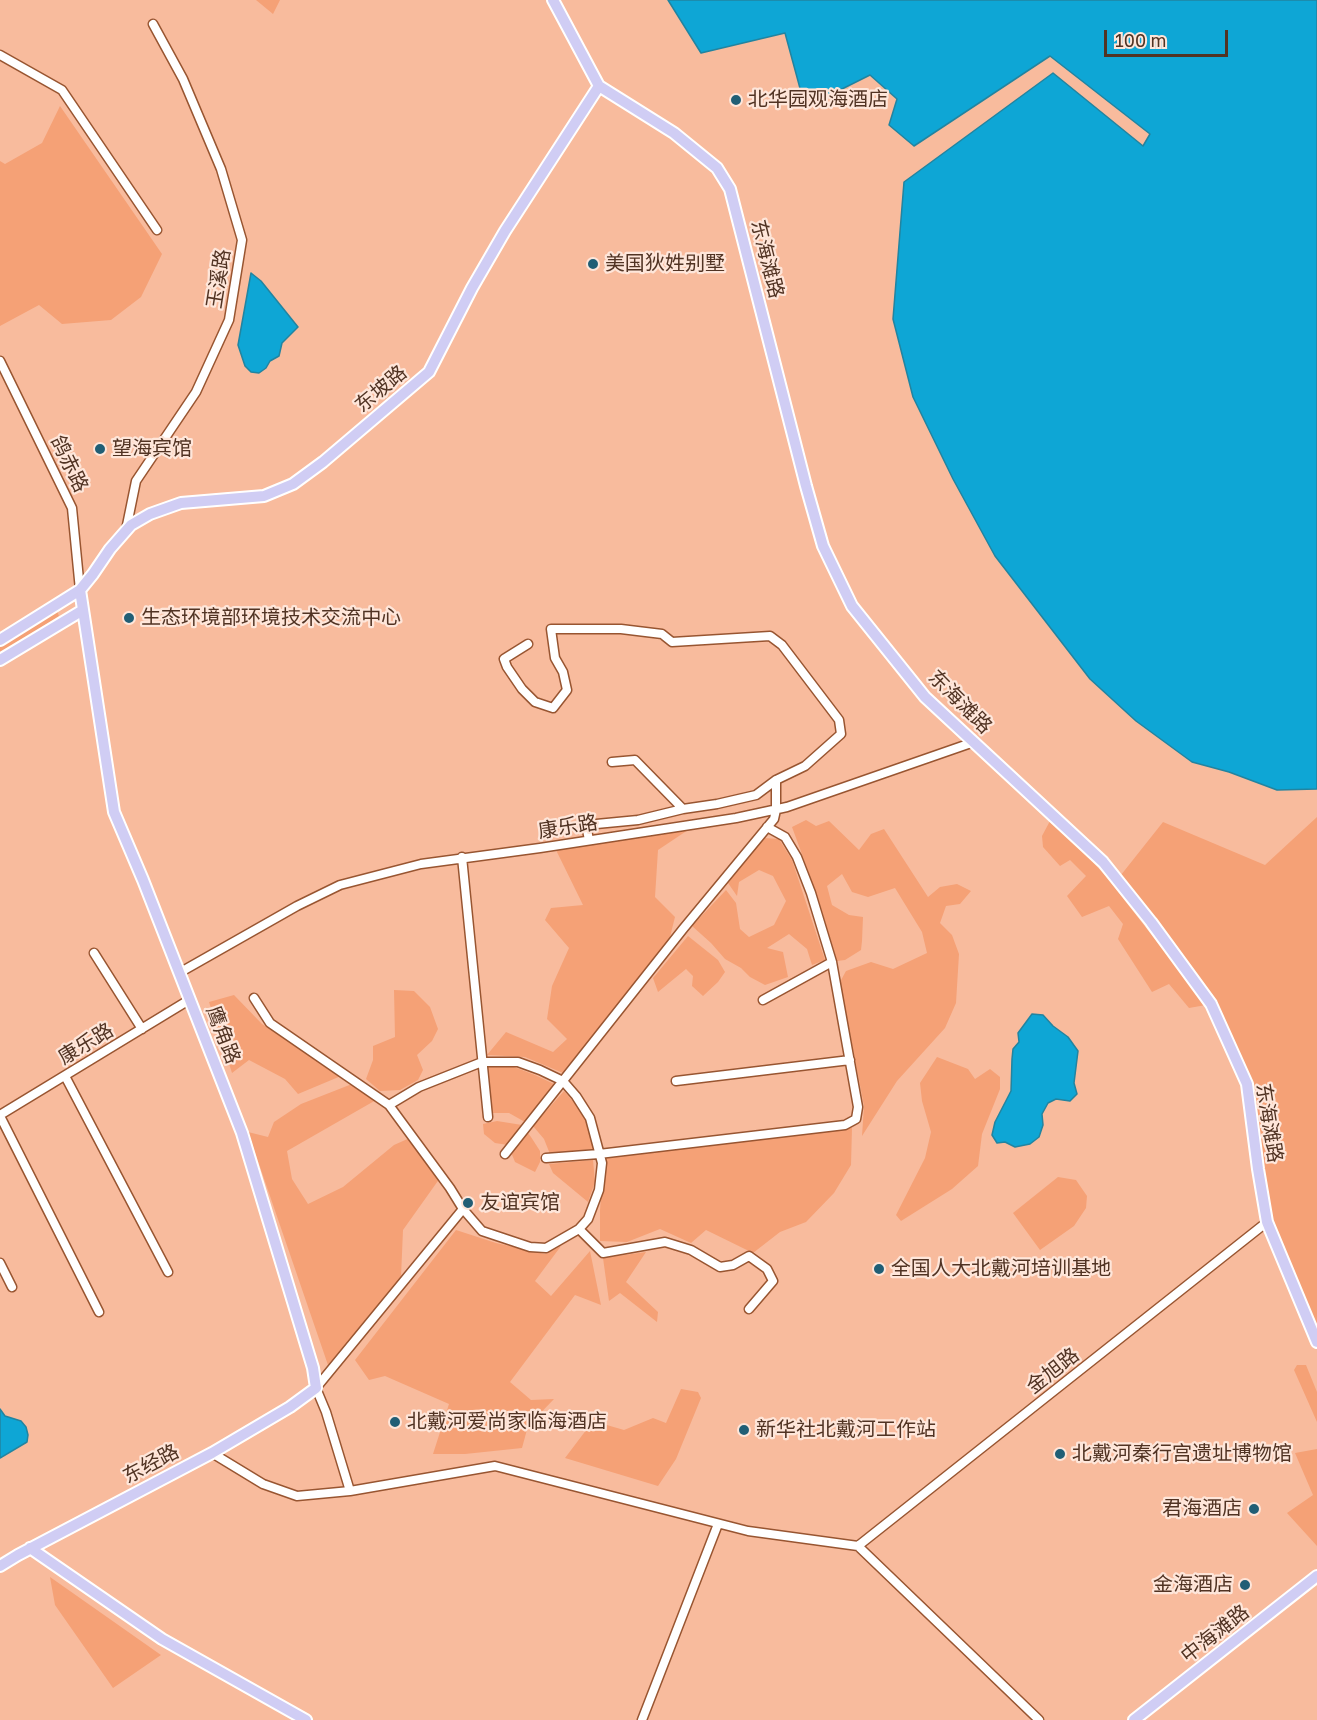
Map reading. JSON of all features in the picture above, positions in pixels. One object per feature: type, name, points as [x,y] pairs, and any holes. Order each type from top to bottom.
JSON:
[{"type":"main road","points":[[553,0],[599,86]]},
{"type":"main road","name":"东坡路","points":[[80,590],[131,525],[150,514],[181,503],[264,496],[293,484],[323,462],[429,372],[472,288],[527,195],[599,86]]},
{"type":"main road","name":"东海滩路","points":[[599,86],[674,134],[717,168],[730,189],[823,546],[852,606],[925,697],[1103,862],[1151,922],[1211,1004],[1246,1084],[1267,1222],[1317,1342]]},
{"type":"main road","points":[[0,640],[80,590]]},
{"type":"main road","name":"鹰角路","points":[[80,590],[114,812],[242,1133],[313,1368],[316,1388]]},
{"type":"main road","points":[[0,660],[83,610]]},
{"type":"main road","name":"东经路","points":[[0,1566],[212,1453],[290,1407],[316,1388]]},
{"type":"main road","points":[[30,1548],[162,1639],[306,1720]]},
{"type":"main road","name":"中海滩路","points":[[1134,1720],[1317,1576]]},
{"type":"street","name":"玉溪路","points":[[126,531],[136,481],[196,392],[229,320],[242,240],[221,169],[183,80],[153,24]]},
{"type":"street","points":[[0,55],[62,90],[157,230]]},
{"type":"street","name":"鸽赤路","points":[[0,361],[72,508],[80,590]]},
{"type":"street","points":[[528,644],[504,659],[507,667],[522,689],[535,702],[553,708],[567,690],[563,672],[555,658],[551,629],[621,629],[662,634],[672,642],[770,636],[782,645],[839,720],[841,734],[805,766],[776,780],[756,795],[638,820],[586,825],[589,840]]},
{"type":"street","name":"康乐路","points":[[179,974],[297,906],[340,885],[422,864],[462,857],[736,818],[776,810],[974,742]]},
{"type":"street","points":[[612,762],[635,760],[683,809]]},
{"type":"street","points":[[505,1154],[683,929],[774,819],[776,780]]},
{"type":"street","points":[[546,1158],[599,1154],[845,1125],[856,1119],[858,1107],[832,962],[811,893],[785,837],[767,827]]},
{"type":"street","points":[[462,857],[488,1117]]},
{"type":"street","points":[[94,952],[142,1029]]},
{"type":"street","points":[[763,1000],[832,962]]},
{"type":"street","points":[[254,998],[270,1023],[389,1105],[463,1209],[482,1231],[530,1247],[546,1248],[579,1229],[588,1219],[599,1190],[602,1163],[590,1118],[563,1081],[518,1062],[482,1062],[419,1087],[389,1105]]},
{"type":"street","name":"康乐路","points":[[0,1115],[189,1000]]},
{"type":"street","points":[[676,1081],[849,1060]]},
{"type":"street","points":[[65,1076],[168,1272]]},
{"type":"street","points":[[0,1115],[99,1312]]},
{"type":"street","points":[[316,1388],[463,1209]]},
{"type":"street","name":"金旭路","points":[[858,1546],[1267,1222]]},
{"type":"street","points":[[579,1229],[603,1253],[665,1242],[692,1250],[720,1267],[733,1265],[749,1256],[767,1269],[773,1281],[749,1309]]},
{"type":"street","points":[[0,1263],[12,1287]]},
{"type":"street","name":"鹰角路","points":[[316,1388],[326,1412],[350,1491]]},
{"type":"street","points":[[212,1453],[263,1484],[297,1496],[350,1491],[495,1466],[748,1531],[858,1546],[1039,1720]]},
{"type":"street","points":[[642,1720],[718,1524]]},
{"type":"shaded area","points":[[256,0],[280,0],[273,14]]},
{"type":"shaded area","points":[[60,106],[162,254],[141,297],[111,320],[62,324],[39,305],[0,326],[0,161],[5,164],[42,143]]},
{"type":"shaded area","points":[[57,611],[59,616],[0,654],[0,646]]},
{"type":"shaded area","points":[[1317,817],[1317,1342],[1267,1222],[1246,1084],[1201,990],[1117,880],[1163,822],[1265,865]]},
{"type":"shaded area","points":[[1051,819],[1105,875],[1206,1005],[1189,1008],[1169,984],[1152,992],[1118,939],[1123,924],[1109,906],[1082,917],[1067,896],[1086,876],[1070,860],[1060,866],[1043,847],[1042,836]]},
{"type":"shaded area","points":[[806,820],[816,826],[829,821],[859,850],[871,834],[884,829],[928,897],[940,887],[957,884],[971,891],[960,904],[946,906],[940,923],[952,935],[959,954],[956,1003],[945,1028],[897,1081],[862,1136],[864,1106],[840,982],[846,971],[871,962],[893,969],[927,953],[922,932],[895,888],[868,897],[852,892],[842,874],[827,886],[832,905],[849,915],[863,917],[862,941],[861,950],[845,960],[837,961],[818,898],[792,827]]},
{"type":"shaded area","points":[[688,830],[658,850],[655,897],[675,917],[668,945],[563,1073],[525,1057],[487,1055],[506,1032],[553,1052],[567,1039],[547,1019],[552,986],[569,948],[545,920],[551,908],[583,905],[556,850]]},
{"type":"shaded area","points":[[764,838],[779,839],[792,860],[825,960],[812,965],[807,949],[789,934],[767,948],[783,952],[788,977],[765,985],[725,959],[692,926],[726,890],[736,903],[740,929],[749,937],[774,925],[786,901],[773,876],[759,870],[739,882],[737,896],[728,883]]},
{"type":"shaded area","points":[[688,936],[718,960],[725,972],[703,996],[692,986],[693,976],[686,969],[658,992],[653,978]]},
{"type":"shaded area","points":[[394,990],[414,991],[430,1007],[438,1029],[432,1041],[417,1055],[423,1070],[418,1080],[400,1090],[380,1091],[366,1079],[373,1060],[373,1046],[395,1037]]},
{"type":"shaded area","points":[[234,995],[262,1024],[322,1061],[341,1076],[298,1094],[285,1079],[249,1060],[232,1073],[209,1002]]},
{"type":"shaded area","points":[[937,1057],[968,1069],[975,1079],[990,1069],[1000,1077],[1000,1089],[982,1134],[978,1166],[952,1189],[901,1221],[896,1215],[925,1158],[931,1132],[922,1101],[920,1083]]},
{"type":"shaded area","points":[[487,1064],[514,1067],[554,1084],[525,1122],[509,1113],[492,1113]]},
{"type":"shaded area","points":[[352,1084],[376,1100],[287,1151],[292,1179],[308,1204],[343,1187],[394,1145],[412,1137],[440,1178],[403,1230],[401,1277],[328,1365],[248,1132],[268,1137],[274,1122],[301,1104]]},
{"type":"shaded area","points":[[564,1091],[588,1123],[594,1149],[550,1154],[544,1139],[533,1126]]},
{"type":"shaded area","points":[[497,1121],[522,1125],[531,1137],[540,1151],[540,1162],[535,1172],[515,1162],[508,1145],[495,1143],[484,1134],[483,1124]]},
{"type":"shaded area","points":[[852,1128],[851,1165],[834,1193],[806,1222],[780,1232],[753,1253],[706,1230],[691,1243],[660,1229],[627,1242],[600,1241],[604,1156]]},
{"type":"shaded area","points":[[593,1160],[595,1182],[588,1202],[553,1173],[549,1164]]},
{"type":"shaded area","points":[[1058,1177],[1076,1180],[1087,1196],[1086,1208],[1074,1226],[1040,1250],[1013,1213]]},
{"type":"shaded area","points":[[456,1230],[496,1243],[545,1254],[561,1246],[535,1281],[551,1296],[590,1251],[601,1305],[575,1295],[510,1382],[531,1400],[554,1399],[528,1426],[522,1448],[465,1454],[433,1454],[449,1404],[385,1376],[369,1380],[355,1360]]},
{"type":"shaded area","points":[[646,1252],[626,1282],[658,1312],[657,1322],[620,1293],[609,1301],[603,1258]]},
{"type":"shaded area","points":[[1297,1365],[1306,1365],[1317,1392],[1317,1422],[1294,1370]]},
{"type":"shaded area","points":[[681,1389],[698,1392],[701,1398],[676,1459],[658,1486],[565,1458],[593,1421],[624,1430],[653,1418],[666,1423]]},
{"type":"shaded area","points":[[1317,1449],[1317,1546],[1287,1513],[1313,1495],[1295,1453]]},
{"type":"shaded area","points":[[50,1577],[161,1655],[113,1688],[55,1605]]},
{"type":"water","points":[[668,0],[1317,0],[1317,789],[1277,790],[1229,772],[1192,762],[1136,721],[1090,679],[995,556],[953,479],[913,397],[893,319],[904,182],[1053,73],[1143,146],[1150,134],[1050,56],[914,146],[889,125],[897,99],[870,75],[830,95],[801,92],[785,33],[701,53]]},
{"type":"water","points":[[251,273],[261,281],[298,327],[282,343],[279,356],[270,361],[259,373],[251,372],[245,366],[238,345]]},
{"type":"water","points":[[1032,1014],[1043,1015],[1068,1037],[1078,1051],[1074,1083],[1077,1094],[1070,1101],[1056,1099],[1048,1103],[1042,1114],[1043,1125],[1039,1137],[1030,1144],[1015,1147],[1005,1142],[997,1143],[992,1135],[995,1122],[1011,1091],[1013,1049],[1019,1042],[1018,1033]]},
{"type":"water","points":[[0,1409],[5,1416],[21,1421],[28,1435],[27,1442],[0,1458]]},
{"type":"place","name":"北华园观海酒店","points":[[736,100]]},
{"type":"place","name":"美国狄姓别墅","points":[[593,264]]},
{"type":"place","name":"望海宾馆","points":[[100,449]]},
{"type":"place","name":"生态环境部环境技术交流中心","points":[[129,618]]},
{"type":"place","name":"友谊宾馆","points":[[468,1203]]},
{"type":"place","name":"全国人大北戴河培训基地","points":[[879,1269]]},
{"type":"place","name":"北戴河爱尚家临海酒店","points":[[395,1422]]},
{"type":"place","name":"新华社北戴河工作站","points":[[744,1430]]},
{"type":"place","name":"北戴河秦行宫遗址博物馆","points":[[1060,1454]]},
{"type":"place","name":"君海酒店","points":[[1254,1509]]},
{"type":"place","name":"金海酒店","points":[[1245,1585]]}]
